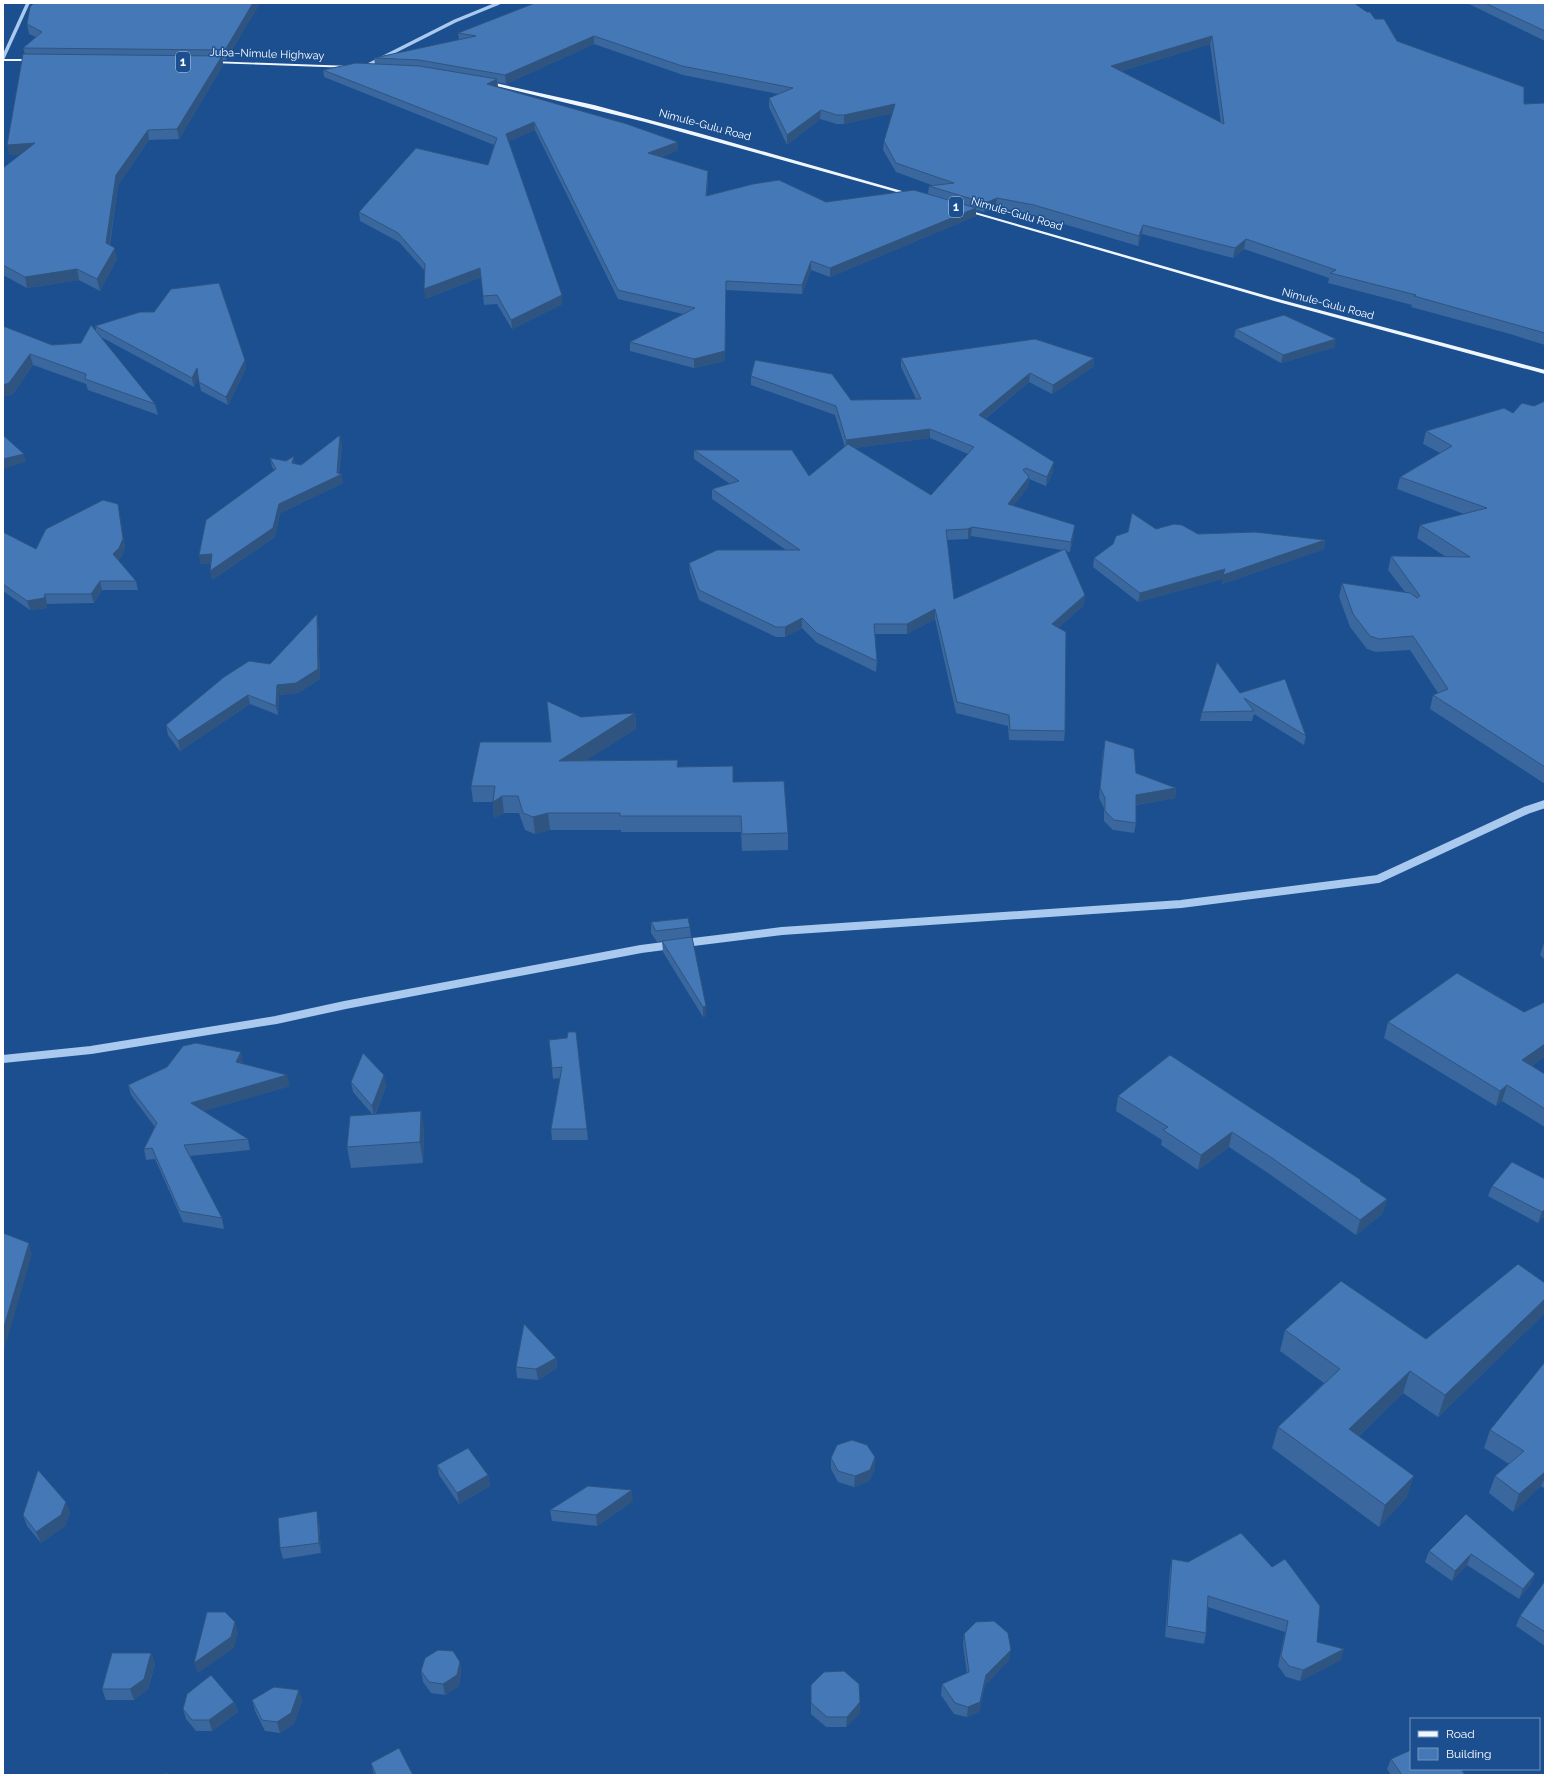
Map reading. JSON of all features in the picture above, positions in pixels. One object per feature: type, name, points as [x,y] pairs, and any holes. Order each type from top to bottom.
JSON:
[{"type":"main road","points":[[3,59],[39,60]]},
{"type":"main road","name":"Juba–Nimule Highway","points":[[207,62],[362,68]]},
{"type":"main road","name":"1","points":[[362,68],[377,69]]},
{"type":"main road","name":"Nimule-Gulu Road","points":[[482,81],[566,99],[716,138],[918,197]]},
{"type":"main road","name":"Nimule-Gulu Road","points":[[956,208],[1288,303],[1545,372]]},
{"type":"street","points":[[3,59],[28,3]]},
{"type":"street","points":[[362,68],[455,21],[499,3]]},
{"type":"street","points":[[3,45],[9,46]]},
{"type":"street","points":[[3,1059],[91,1050],[276,1020],[344,1005],[641,949],[782,931],[1181,904],[1378,878],[1526,810],[1545,804]]},
{"type":"building","points":[[34,3],[253,3],[225,50],[23,48],[42,32],[27,24],[30,7]]},
{"type":"building","points":[[535,3],[1354,3],[1367,12],[1370,12],[1375,19],[1384,19],[1397,41],[1524,87],[1524,104],[1545,103],[1545,333],[1414,296],[1416,295],[1330,273],[1336,270],[1246,239],[1235,248],[1143,225],[1139,236],[1034,205],[997,198],[985,203],[929,186],[954,183],[896,163],[884,141],[895,104],[844,115],[837,115],[821,110],[787,135],[769,98],[793,88],[682,66],[594,36],[505,75],[419,60],[374,58],[476,36],[458,33]],"holes":[[[1212,36],[1224,124],[1111,66]]]},
{"type":"building","points":[[1485,3],[1545,3],[1545,31]]},
{"type":"building","points":[[23,54],[222,56],[177,129],[148,130],[116,175],[106,243],[115,248],[97,279],[77,269],[25,277],[3,265],[3,168],[35,143],[7,145]]},
{"type":"building","points":[[356,63],[419,66],[497,79],[487,84],[627,124],[678,142],[648,153],[708,171],[706,196],[753,184],[779,180],[826,202],[914,190],[976,208],[830,268],[811,261],[802,285],[726,281],[725,351],[694,359],[630,342],[695,308],[618,290],[534,122],[506,134],[562,295],[511,320],[497,295],[483,296],[480,268],[424,289],[425,264],[398,233],[359,212],[416,148],[488,165],[497,138],[323,70]]},
{"type":"building","points":[[219,283],[245,360],[226,397],[199,382],[197,368],[192,378],[95,326],[140,312],[154,312],[171,289]]},
{"type":"building","points":[[1284,315],[1336,339],[1283,355],[1236,329]]},
{"type":"building","points":[[91,325],[155,404],[85,379],[86,374],[30,354],[9,383],[3,385],[3,326],[52,345],[81,343]]},
{"type":"building","points":[[1035,339],[1094,358],[1053,385],[1030,373],[979,415],[1054,462],[1047,477],[1026,468],[1023,470],[1029,477],[1008,504],[1075,525],[1071,542],[972,527],[968,529],[946,530],[954,599],[1065,549],[1085,595],[1052,624],[1066,632],[1065,731],[1010,730],[1009,715],[957,702],[935,609],[907,624],[874,624],[877,661],[817,633],[802,618],[785,627],[776,627],[699,590],[689,563],[717,550],[800,550],[712,489],[739,481],[694,450],[792,450],[809,476],[848,444],[931,495],[974,447],[930,429],[846,440],[836,406],[751,376],[755,360],[832,374],[851,400],[921,399],[901,358]]},
{"type":"building","points":[[1545,401],[1545,767],[1433,695],[1448,689],[1413,636],[1379,639],[1370,636],[1353,614],[1342,583],[1410,593],[1417,598],[1420,596],[1391,556],[1470,557],[1420,525],[1487,508],[1400,477],[1452,446],[1426,431],[1504,408],[1513,413],[1522,403],[1534,406]]},
{"type":"building","points":[[3,435],[24,454],[3,459]]},
{"type":"building","points":[[340,435],[337,473],[342,474],[279,504],[273,528],[210,571],[212,554],[199,555],[206,520],[276,469],[270,458],[286,461],[294,456],[292,463],[301,465]]},
{"type":"building","points":[[103,500],[118,504],[123,539],[119,548],[113,554],[136,581],[100,581],[91,594],[45,594],[44,598],[27,601],[3,584],[3,532],[36,549],[46,529]]},
{"type":"building","points":[[1132,513],[1156,529],[1174,524],[1182,525],[1198,534],[1255,532],[1325,540],[1223,575],[1225,569],[1140,593],[1094,558],[1113,544],[1116,536],[1128,532]]},
{"type":"building","points":[[317,614],[318,669],[296,683],[277,685],[276,706],[248,695],[178,741],[166,725],[224,677],[249,661],[270,664]]},
{"type":"building","points":[[1217,662],[1240,693],[1285,679],[1306,736],[1244,698],[1254,711],[1202,712]]},
{"type":"building","points":[[547,701],[581,717],[635,713],[559,761],[678,760],[677,767],[733,766],[733,782],[784,781],[788,833],[742,834],[741,816],[620,816],[620,813],[548,813],[533,817],[523,813],[518,796],[502,796],[493,802],[495,786],[471,786],[480,742],[551,742]]},
{"type":"building","points":[[1105,740],[1134,749],[1136,773],[1176,788],[1136,795],[1136,823],[1114,820],[1105,811],[1105,798],[1100,788]]},
{"type":"building","points":[[688,918],[690,927],[656,931],[651,922]]},
{"type":"building","points":[[692,937],[706,1006],[703,1007],[662,941]]},
{"type":"building","points":[[1457,973],[1524,1012],[1545,1002],[1545,1044],[1522,1060],[1545,1074],[1545,1109],[1507,1085],[1500,1091],[1388,1022]]},
{"type":"building","points":[[568,1032],[576,1032],[587,1129],[551,1129],[562,1067],[552,1068],[549,1040],[567,1038]]},
{"type":"building","points":[[196,1043],[241,1052],[236,1062],[287,1075],[191,1103],[248,1139],[184,1145],[222,1218],[180,1211],[152,1148],[144,1149],[157,1123],[128,1085],[167,1067],[183,1046]]},
{"type":"building","points":[[363,1053],[384,1075],[372,1106],[351,1082]]},
{"type":"building","points":[[1170,1055],[1361,1180],[1360,1181],[1387,1199],[1360,1220],[1272,1158],[1232,1132],[1201,1155],[1163,1130],[1168,1127],[1118,1096]]},
{"type":"building","points":[[421,1111],[420,1142],[347,1147],[350,1116]]},
{"type":"building","points":[[1512,1162],[1545,1179],[1545,1209],[1542,1212],[1492,1186]]},
{"type":"building","points":[[3,1233],[29,1243],[3,1330]]},
{"type":"building","points":[[1518,1264],[1545,1283],[1545,1299],[1445,1395],[1410,1371],[1349,1429],[1414,1476],[1385,1505],[1278,1427],[1340,1369],[1285,1330],[1341,1281],[1426,1339]]},
{"type":"building","points":[[524,1324],[556,1358],[536,1369],[516,1367]]},
{"type":"building","points":[[1545,1362],[1545,1472],[1519,1494],[1495,1476],[1524,1451],[1490,1430]]},
{"type":"building","points":[[852,1440],[867,1445],[875,1457],[870,1470],[855,1476],[838,1471],[831,1458],[837,1445]]},
{"type":"building","points":[[468,1448],[488,1475],[457,1493],[437,1465]]},
{"type":"building","points":[[38,1470],[66,1502],[61,1515],[36,1532],[23,1515]]},
{"type":"building","points":[[588,1486],[632,1490],[596,1515],[550,1510]]},
{"type":"building","points":[[317,1511],[319,1543],[280,1548],[278,1518]]},
{"type":"building","points":[[1466,1514],[1535,1574],[1523,1589],[1471,1554],[1455,1571],[1429,1551]]},
{"type":"building","points":[[1241,1533],[1272,1567],[1285,1559],[1320,1606],[1317,1642],[1344,1649],[1303,1670],[1289,1666],[1281,1656],[1288,1621],[1208,1596],[1206,1633],[1167,1626],[1172,1559],[1188,1562]]},
{"type":"building","points":[[1545,1581],[1545,1632],[1520,1616]]},
{"type":"building","points":[[207,1612],[225,1612],[235,1622],[231,1637],[194,1663]]},
{"type":"building","points":[[994,1621],[1008,1633],[1011,1650],[986,1675],[980,1702],[968,1707],[955,1703],[942,1684],[969,1672],[964,1634],[976,1622]]},
{"type":"building","points":[[438,1650],[453,1651],[460,1662],[457,1675],[443,1684],[429,1682],[421,1671],[425,1658]]},
{"type":"building","points":[[112,1653],[151,1653],[144,1679],[130,1689],[102,1689]]},
{"type":"building","points":[[844,1671],[859,1684],[860,1702],[847,1717],[827,1717],[811,1703],[811,1685],[824,1672]]},
{"type":"building","points":[[211,1675],[234,1702],[209,1720],[192,1720],[183,1709],[187,1694]]},
{"type":"building","points":[[274,1687],[299,1690],[291,1713],[277,1722],[262,1720],[252,1700]]},
{"type":"building","points":[[399,1748],[413,1775],[376,1775],[371,1763]]},
{"type":"building","points":[[1410,1750],[1410,1770],[1462,1770],[1465,1775],[1402,1775],[1391,1759]]}]
